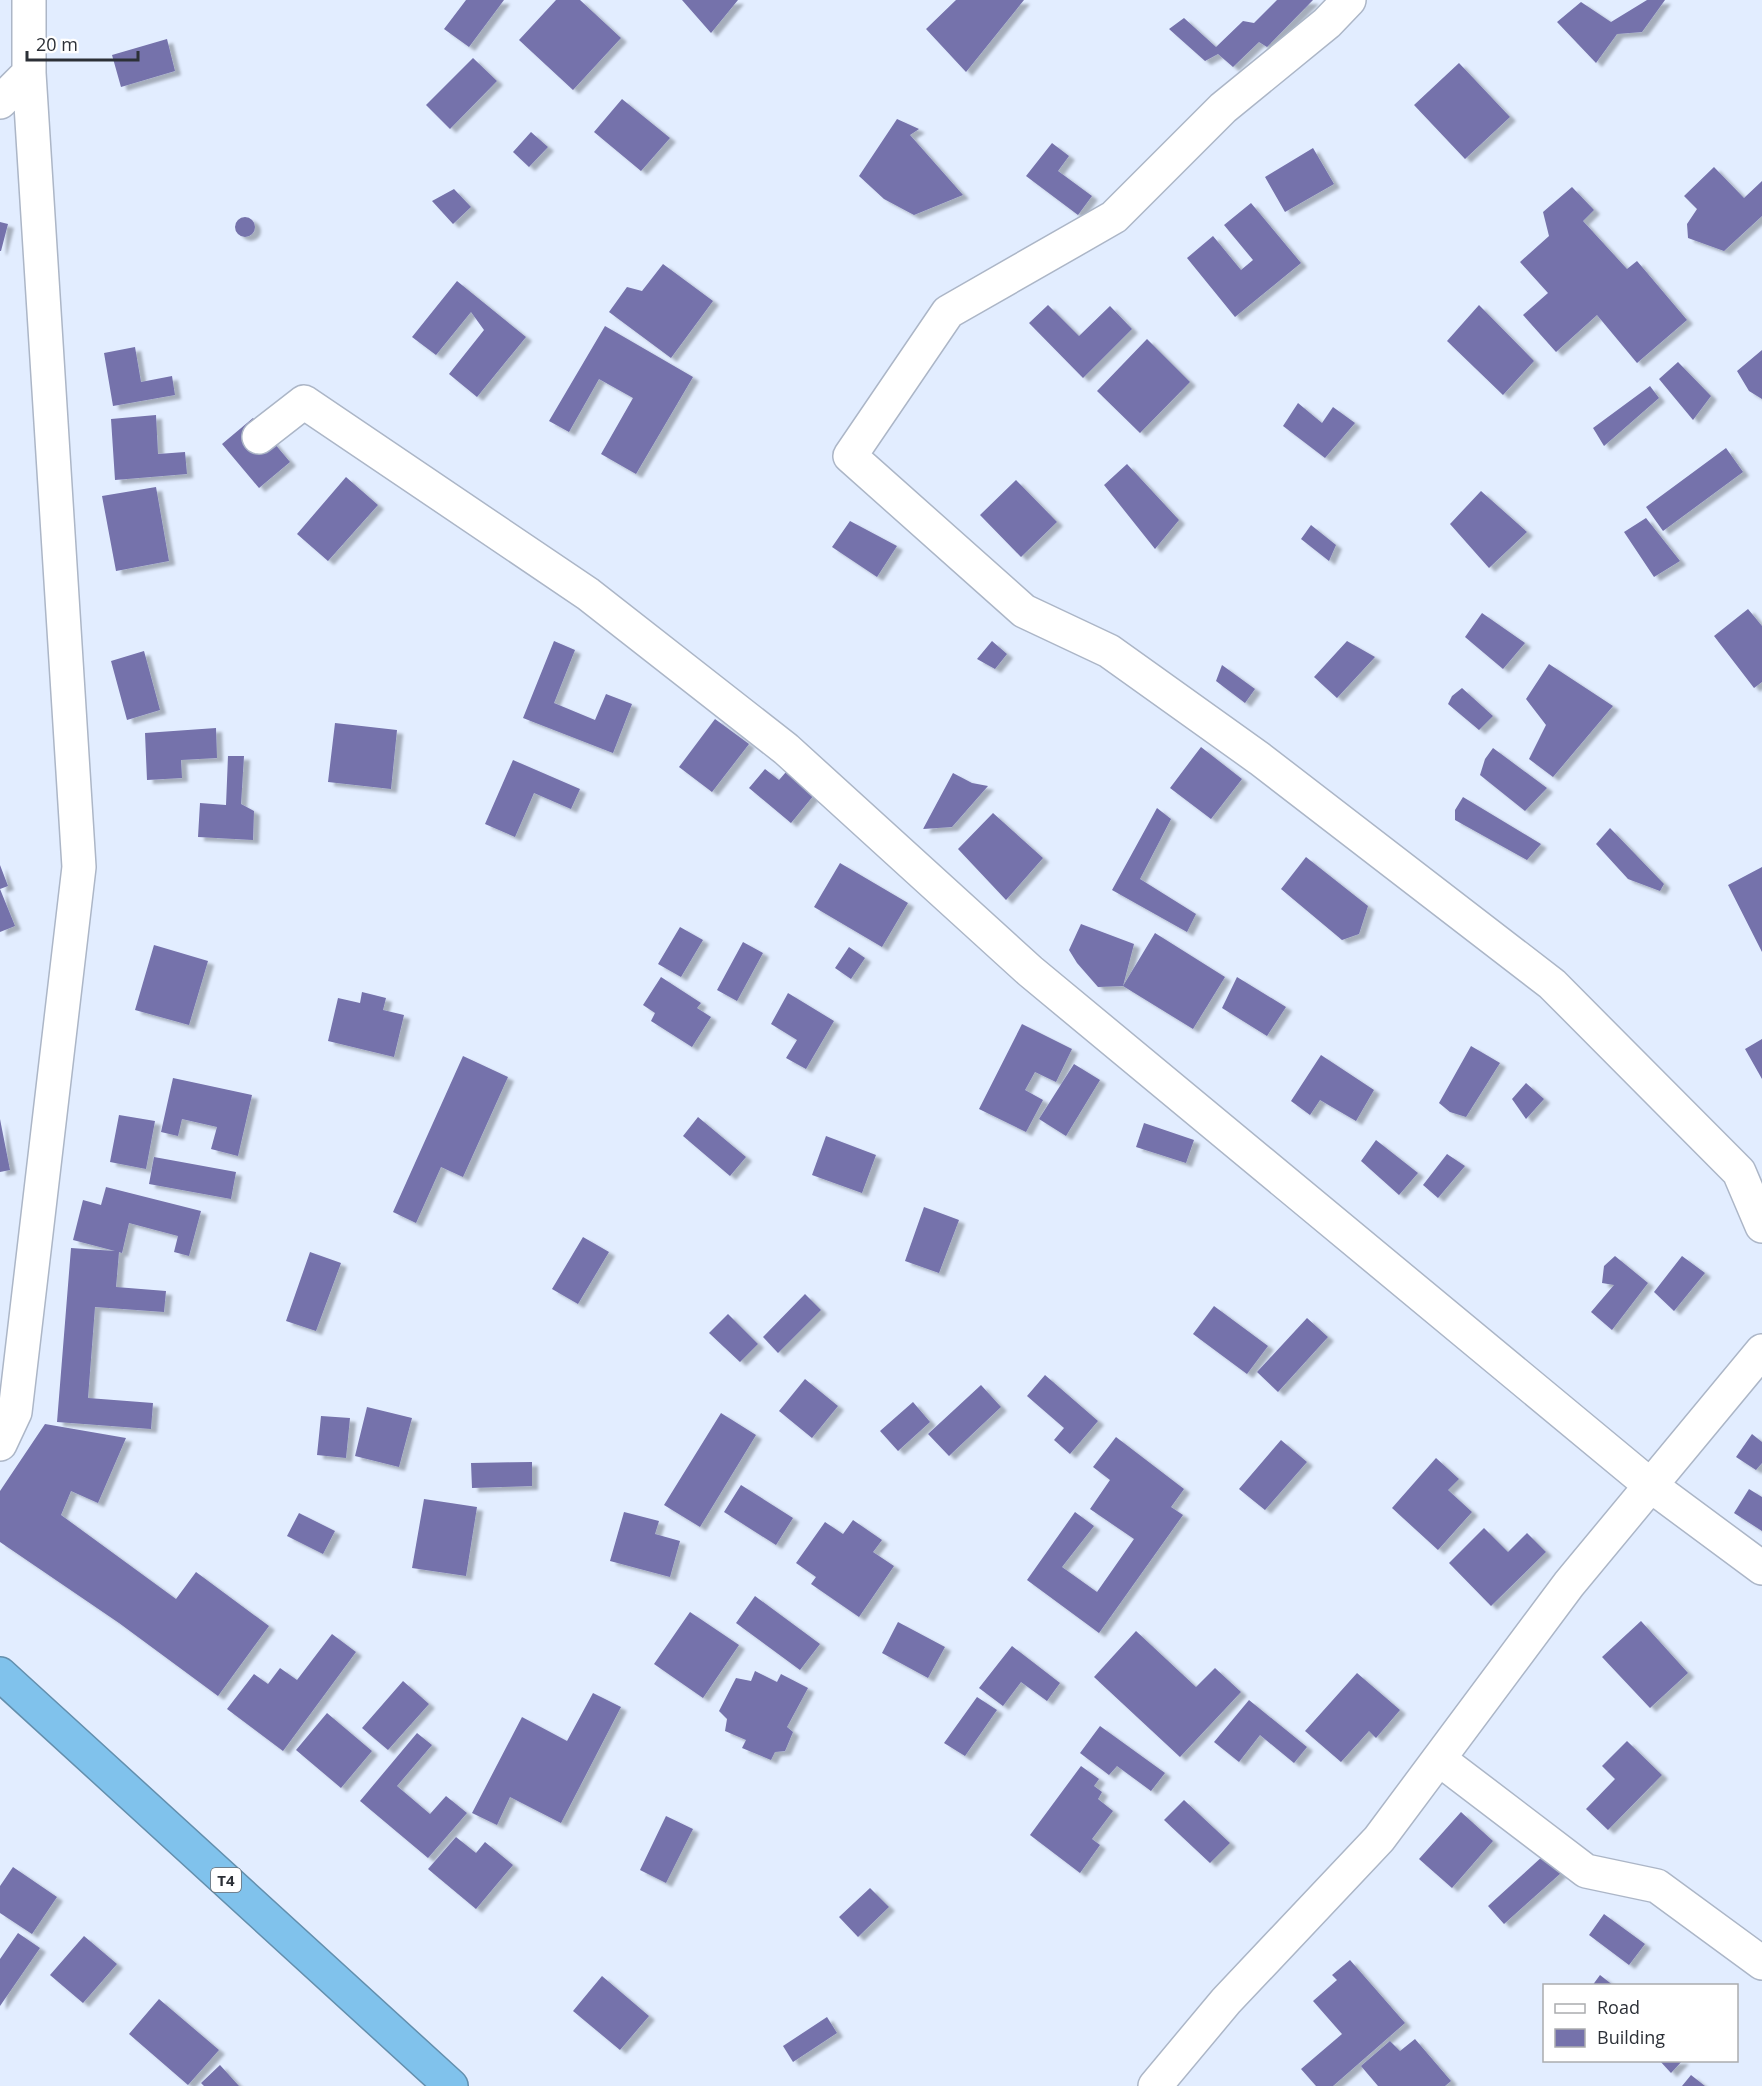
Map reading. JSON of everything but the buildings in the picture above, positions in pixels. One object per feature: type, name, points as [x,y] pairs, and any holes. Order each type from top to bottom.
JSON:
[{"type":"highway","name":"T4","points":[[0,1674],[451,2086]]},
{"type":"street","points":[[0,1444],[15,1412],[79,867],[29,73],[29,0]]},
{"type":"street","points":[[1349,0],[1327,23],[1223,108],[1114,217],[948,312],[850,456],[1024,611],[1109,651],[1260,759],[1552,984],[1739,1172],[1762,1226]]},
{"type":"street","points":[[0,102],[29,73]]},
{"type":"street","points":[[259,437],[304,402],[588,594],[786,749],[1030,971],[1650,1485],[1762,1568]]},
{"type":"street","points":[[1155,2086],[1227,2001],[1379,1839],[1569,1584],[1762,1351]]},
{"type":"street","points":[[1439,1759],[1586,1871],[1657,1886],[1762,1963]]}]
